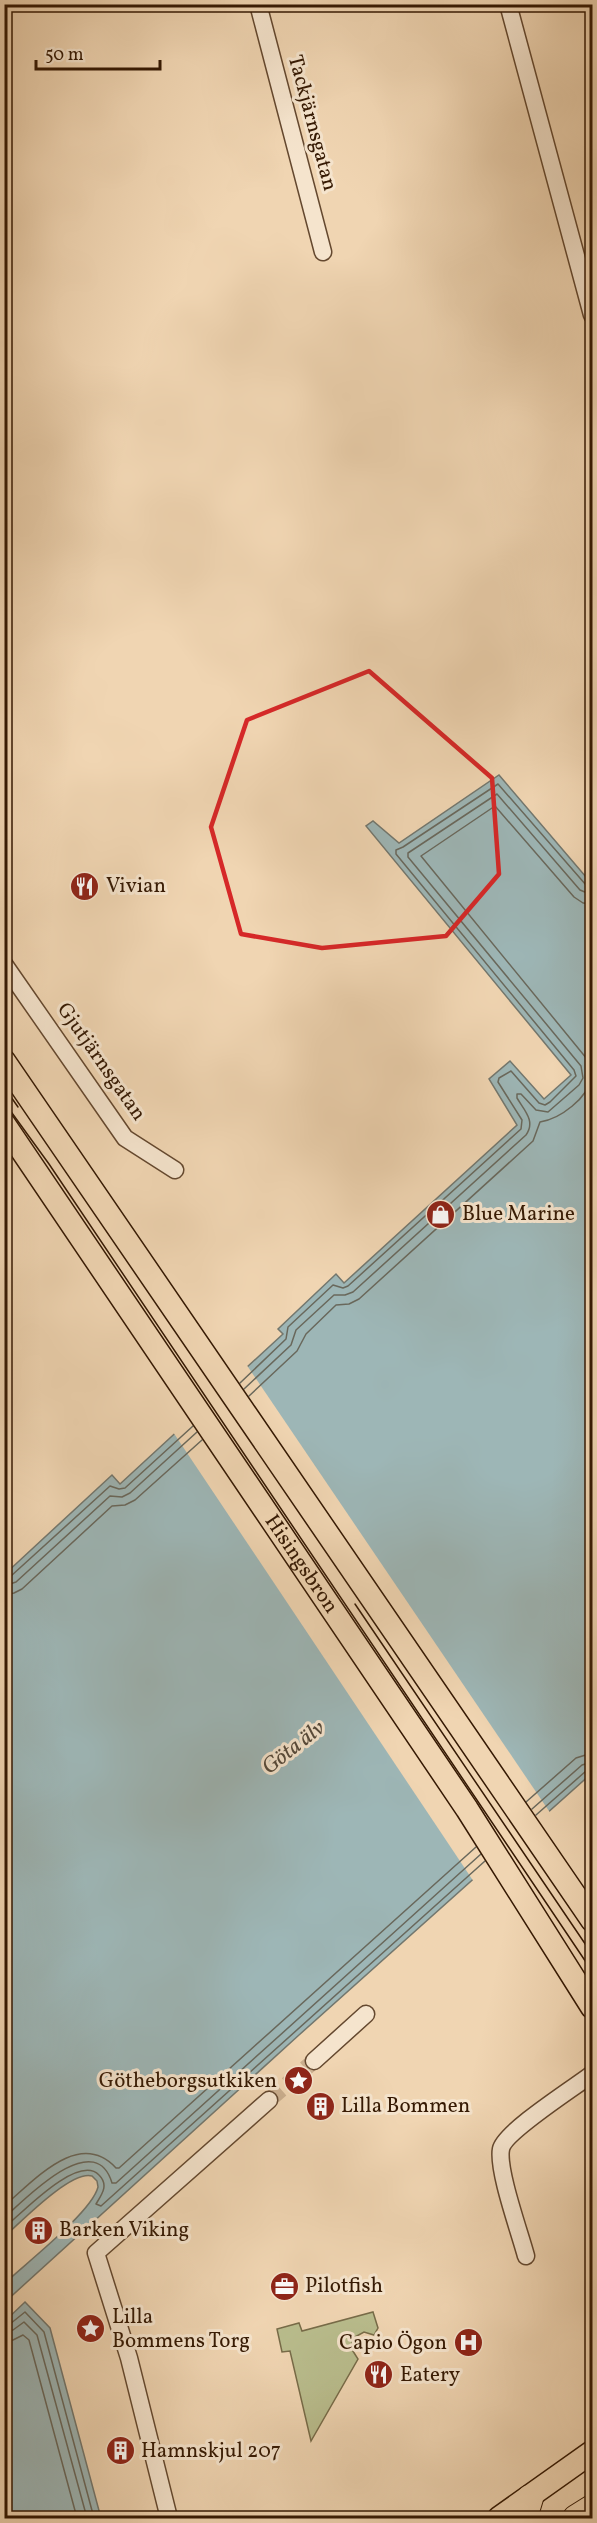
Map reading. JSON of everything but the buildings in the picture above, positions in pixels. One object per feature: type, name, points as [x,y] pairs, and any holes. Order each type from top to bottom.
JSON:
[{"type":"highway","points":[[576,2518],[592,2508]]},
{"type":"main road","name":"Hisingsbron","points":[[4,1061],[592,1920]]},
{"type":"main road","name":"Hisingsbron","points":[[4,1124],[467,1809],[592,2007]]},
{"type":"main road","points":[[499,2518],[527,2508],[592,2452]]},
{"type":"street","name":"Tackjärnsgatan","points":[[258,4],[322,252]]},
{"type":"street","points":[[508,4],[592,315]]},
{"type":"street","name":"Gjutjärnsgatan","points":[[4,964],[125,1138],[176,1170]]},
{"type":"street","points":[[314,2061],[366,2014]]},
{"type":"street","points":[[526,2256],[503,2174],[501,2148],[513,2131],[592,2074]]},
{"type":"street","points":[[169,2518],[129,2358],[96,2253],[269,2100]]},
{"type":"highlighted area","points":[[369,671],[492,778],[499,874],[446,936],[322,948],[241,934],[211,827],[247,720]]},
{"type":"green space","points":[[373,2312],[378,2328],[374,2335],[364,2332],[353,2338],[351,2348],[358,2359],[311,2441],[290,2351],[282,2352],[277,2329],[299,2323],[302,2331]]},
{"type":"water","name":"Göta älv","points":[[499,775],[592,884],[592,1773],[5,2302],[5,2283],[84,2210],[98,2187],[97,2181],[92,2176],[83,2176],[72,2181],[47,2198],[5,2236],[5,1574],[112,1475],[120,1484],[283,1334],[278,1329],[336,1274],[344,1283],[517,1125],[489,1079],[510,1061],[544,1099],[571,1075],[366,826],[373,821],[399,843]]},
{"type":"water","points":[[25,2302],[50,2328],[101,2518],[5,2518],[5,2321]]},
{"type":"pier","points":[[246,1364],[551,1814],[474,1882],[173,1432]]},
{"type":"tunnel","points":[[269,2100],[314,2061]]},
{"type":"tram line","points":[[4,1087],[18,1107]]},
{"type":"tram line","points":[[4,1102],[49,1164],[592,1971]]},
{"type":"tram line","points":[[355,1604],[592,1954]]},
{"type":"place","name":"Vivian","points":[[85,886]]},
{"type":"place","name":"Blue Marine","points":[[441,1214]]},
{"type":"place","name":"Götheborgsutkiken","points":[[298,2081]]},
{"type":"place","name":"Lilla Bommen","points":[[320,2106]]},
{"type":"place","name":"Barken Viking","points":[[38,2230]]},
{"type":"place","name":"Pilotfish","points":[[284,2286]]},
{"type":"place","name":"Lilla Bommens Torg","points":[[91,2329]]},
{"type":"place","name":"Capio Ögon","points":[[468,2343]]},
{"type":"place","name":"Eatery","points":[[379,2375]]},
{"type":"place","name":"Hamnskjul 207","points":[[120,2451]]}]
